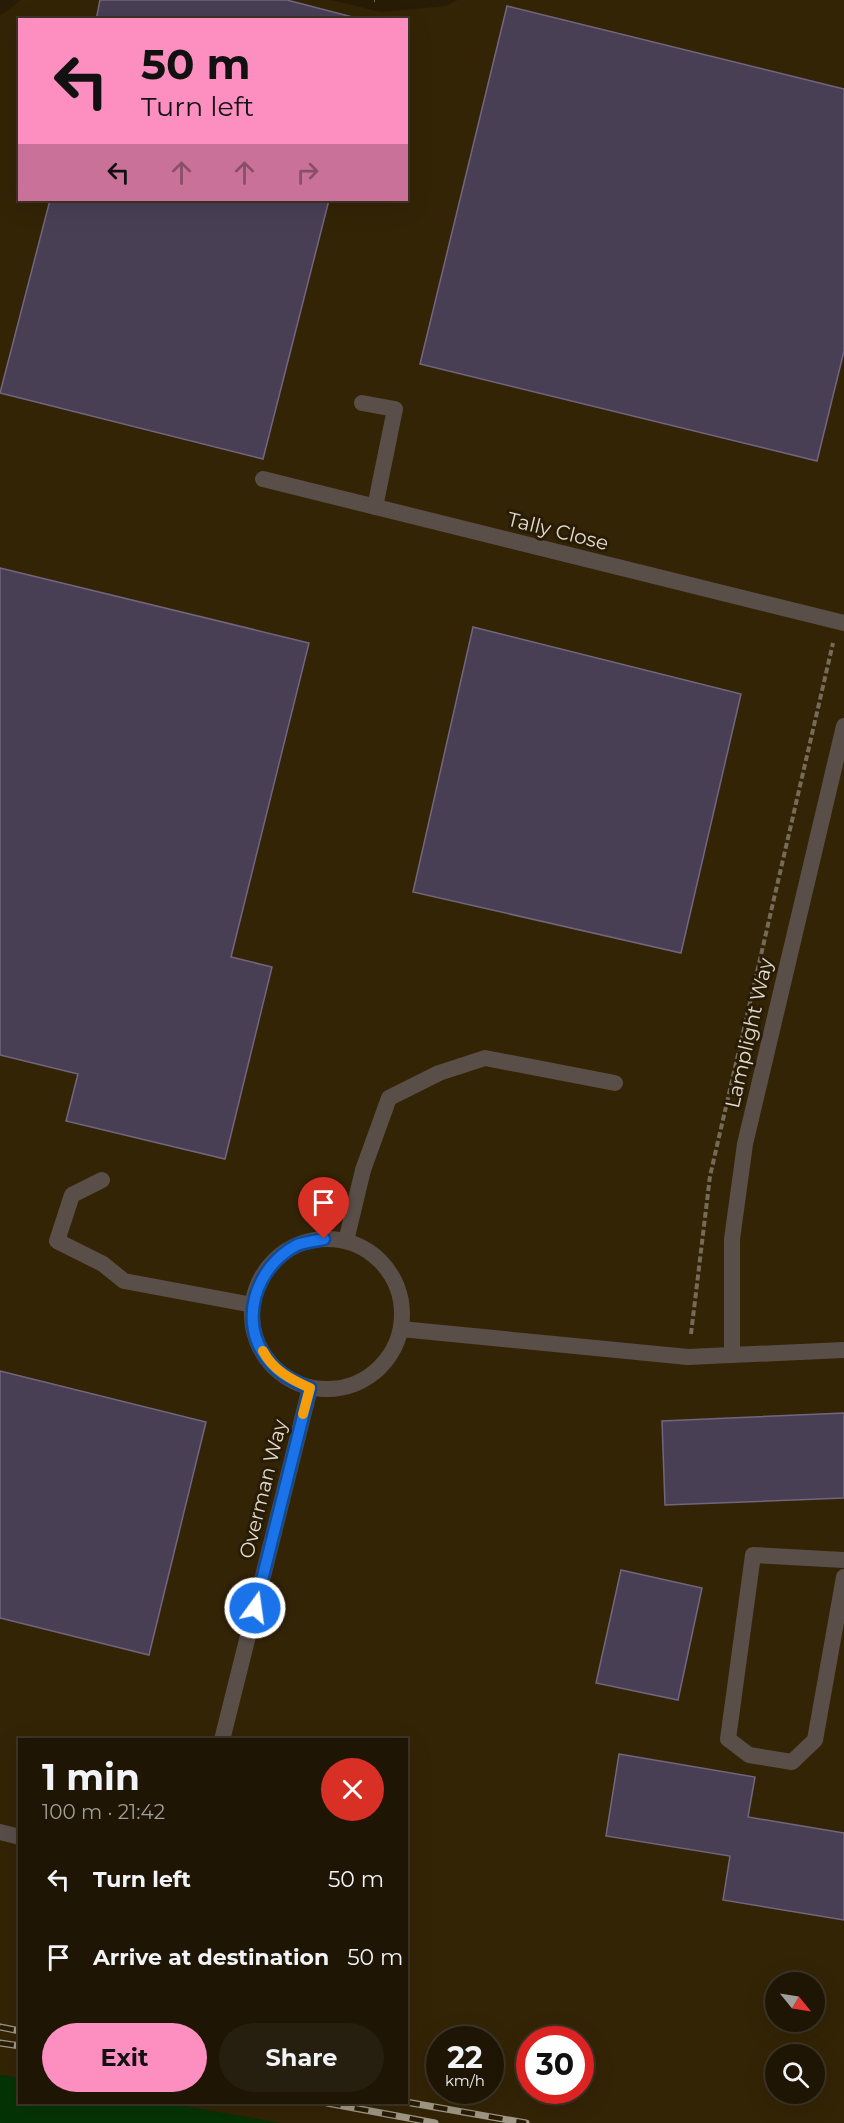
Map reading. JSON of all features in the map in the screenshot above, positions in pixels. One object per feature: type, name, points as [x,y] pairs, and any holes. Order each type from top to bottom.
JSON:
[{"type":"street","points":[[362,403],[395,409],[375,507]]},
{"type":"street","name":"Tally Close","points":[[263,479],[844,623]]},
{"type":"street","name":"Lamplight Way","points":[[732,1355],[732,1239],[745,1144],[844,726]]},
{"type":"street","points":[[346,1241],[363,1170],[389,1098],[439,1073],[485,1058],[615,1083]]},
{"type":"street","points":[[102,1180],[72,1195],[57,1241],[103,1263],[124,1281],[253,1305]]},
{"type":"street","points":[[324,1239],[346,1241],[370,1251],[388,1270],[400,1293],[401,1329],[392,1354],[374,1373],[351,1386],[325,1390],[310,1388],[286,1377],[267,1359],[255,1336],[253,1305],[260,1280],[276,1259],[298,1245],[324,1239]]},
{"type":"street","points":[[401,1329],[688,1357],[844,1350]]},
{"type":"street","name":"Overman Way","points":[[222,1738],[310,1388]]},
{"type":"street","points":[[844,1560],[753,1555],[728,1739],[749,1755],[792,1762],[815,1740],[844,1577]]},
{"type":"street","points":[[0,1832],[18,1837]]},
{"type":"shaded area","points":[[21,0],[331,0],[381,12],[446,6],[458,0],[844,0],[844,2123],[280,2123],[172,2104],[408,2104],[408,1738],[18,1738],[18,2078],[0,2075],[0,16]]},
{"type":"green space","points":[[0,2075],[18,2078],[18,2104],[172,2104],[280,2123],[0,2123]]},
{"type":"building","points":[[100,0],[287,0],[356,18],[96,18]]},
{"type":"building","points":[[507,6],[844,89],[844,351],[817,461],[420,364]]},
{"type":"building","points":[[50,201],[329,201],[263,459],[0,393]]},
{"type":"building","points":[[0,568],[309,643],[231,957],[272,967],[225,1159],[66,1121],[78,1074],[0,1055]]},
{"type":"building","points":[[473,627],[741,694],[681,953],[413,892]]},
{"type":"building","points":[[0,1371],[206,1422],[149,1655],[0,1618]]},
{"type":"building","points":[[844,1413],[844,1498],[665,1505],[662,1421]]},
{"type":"building","points":[[621,1570],[702,1588],[678,1700],[596,1683]]},
{"type":"building","points":[[619,1754],[755,1777],[748,1817],[844,1833],[844,1920],[723,1900],[730,1856],[606,1836]]},
{"type":"railway","points":[[0,2027],[18,2031]]},
{"type":"railway","points":[[0,2043],[18,2046]]},
{"type":"railway","points":[[408,2102],[526,2123]]},
{"type":"railway","points":[[332,2104],[435,2123]]},
{"type":"slow traffic","points":[[263,1351],[267,1359],[286,1377],[310,1388],[303,1414]]},
{"type":"route","points":[[255,1608],[310,1388],[286,1377],[267,1359],[255,1336],[253,1305],[260,1280],[276,1259],[298,1245],[324,1239]]}]
